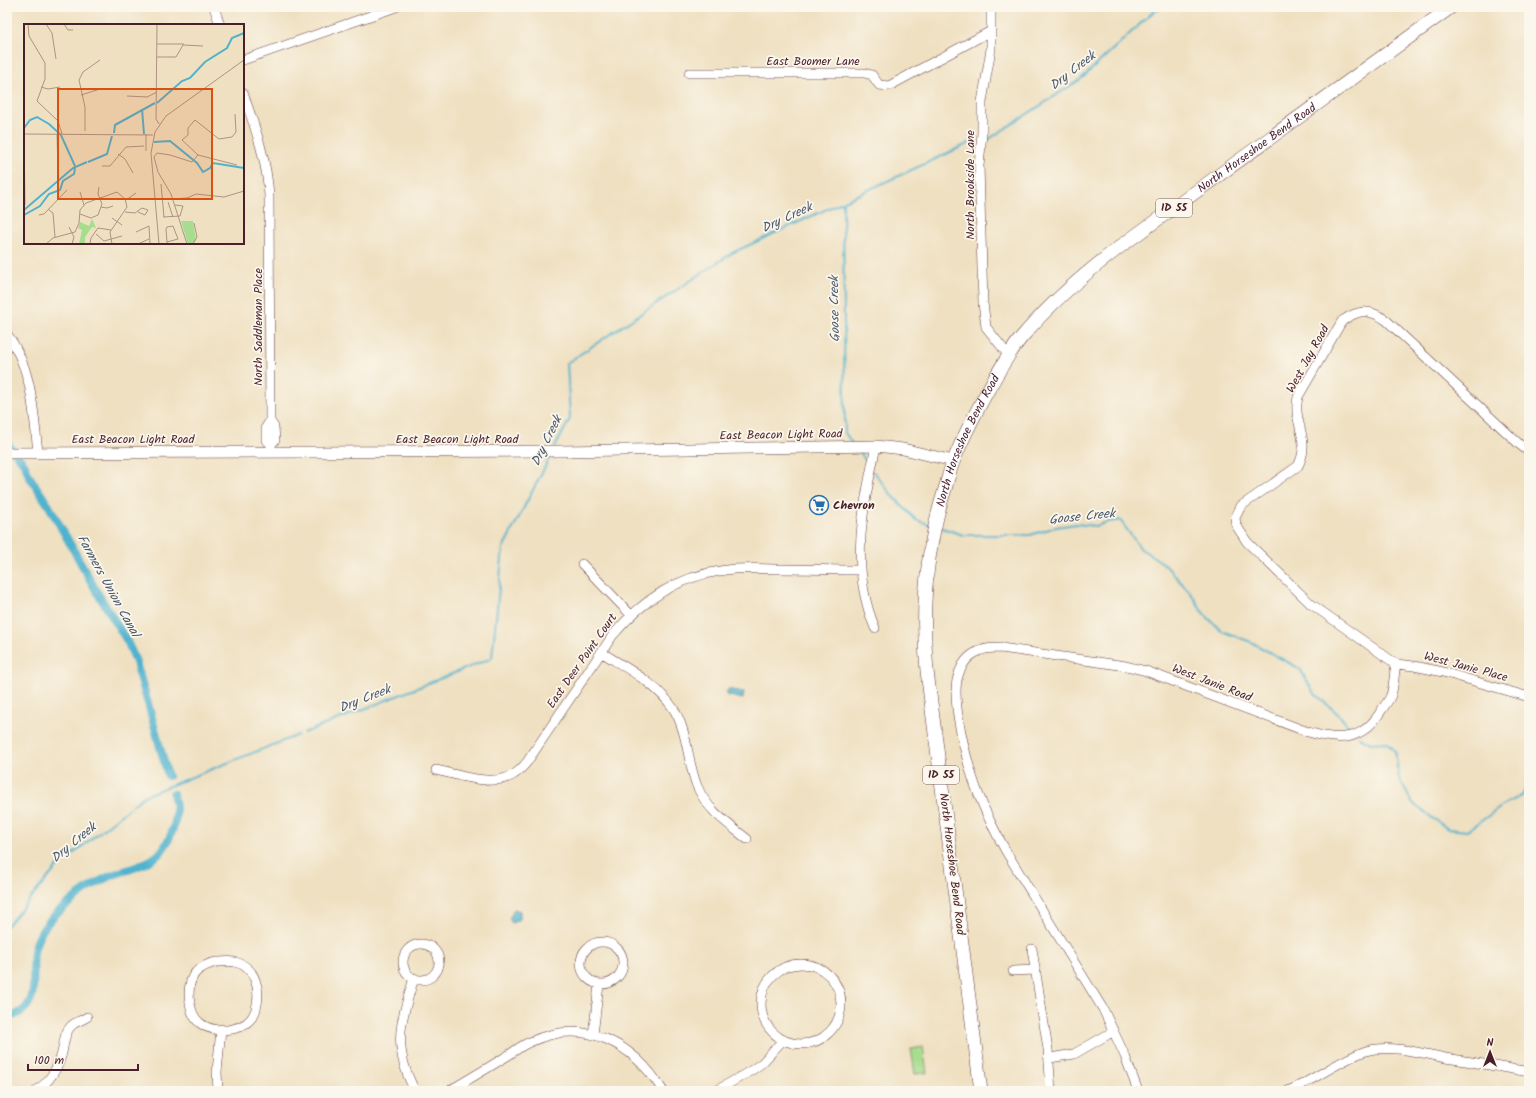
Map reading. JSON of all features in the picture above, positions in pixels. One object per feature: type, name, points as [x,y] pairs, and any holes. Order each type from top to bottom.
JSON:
[{"type":"highway","name":"North Horseshoe Bend Road","points":[[981,1091],[927,671],[925,642],[925,593],[931,546],[941,500],[953,461],[996,374],[1020,339],[1081,277],[1100,261],[1451,7]]},
{"type":"main road","name":"East Beacon Light Road","points":[[7,453],[271,448],[562,452],[876,446],[903,449],[953,461]]},
{"type":"street","points":[[214,7],[220,24]]},
{"type":"street","points":[[244,60],[396,7]]},
{"type":"street","name":"North Brookside Lane","points":[[990,7],[991,49],[982,102],[982,133],[979,166],[983,303],[986,327],[1009,356]]},
{"type":"street","name":"East Boomer Lane","points":[[689,73],[864,73],[872,75],[880,85],[889,86],[991,31]]},
{"type":"street","name":"North Saddleman Place","points":[[244,95],[261,146],[269,185],[270,421],[274,427],[275,440],[271,448]]},
{"type":"street","name":"West Jay Road","points":[[1396,664],[1311,604],[1247,542],[1236,525],[1235,518],[1242,506],[1298,466],[1303,457],[1304,449],[1296,407],[1298,397],[1342,321],[1353,313],[1365,311],[1378,315],[1386,320],[1529,452]]},
{"type":"street","points":[[7,334],[18,350],[25,367],[30,389],[38,452]]},
{"type":"street","points":[[875,628],[869,612],[860,570],[862,519],[876,446]]},
{"type":"street","points":[[582,564],[631,615]]},
{"type":"street","name":"East Deer Point Court","points":[[436,770],[484,780],[496,780],[513,775],[527,762],[613,635],[631,615],[654,596],[676,584],[692,578],[720,571],[738,569],[860,570]]},
{"type":"street","name":"West Janie Road","points":[[1114,1031],[1090,987],[1007,853],[978,794],[969,767],[963,740],[957,695],[957,681],[965,662],[974,654],[987,648],[1001,648],[1126,666],[1146,671],[1308,732],[1328,737],[1342,738],[1354,736],[1366,729],[1375,721],[1391,695],[1396,664]]},
{"type":"street","points":[[601,652],[650,685],[667,700],[674,709],[683,731],[693,774],[702,796],[717,815],[746,839]]},
{"type":"street","name":"West Janie Place","points":[[1396,664],[1443,672],[1529,696]]},
{"type":"street","points":[[602,942],[614,945],[622,954],[623,967],[620,975],[608,984],[599,985],[591,982],[584,976],[580,960],[584,952],[593,944],[602,942]]},
{"type":"street","points":[[418,944],[430,946],[435,950],[439,961],[435,972],[426,979],[414,978],[405,971],[403,965],[404,954],[413,946],[418,944]]},
{"type":"street","points":[[1032,949],[1050,1058],[1052,1091]]},
{"type":"street","points":[[217,962],[234,962],[245,966],[255,976],[258,988],[258,1002],[254,1015],[245,1025],[232,1029],[221,1029],[209,1028],[199,1022],[192,1013],[190,1002],[190,985],[195,974],[205,965],[217,962]]},
{"type":"street","points":[[789,965],[813,965],[824,970],[833,979],[839,989],[842,1001],[841,1013],[836,1024],[829,1034],[818,1041],[807,1044],[795,1044],[783,1040],[773,1033],[766,1024],[762,1013],[761,1001],[764,989],[770,979],[778,971],[789,965]]},
{"type":"street","points":[[1013,971],[1035,970]]},
{"type":"street","points":[[414,978],[403,1012],[400,1041],[404,1066],[415,1091]]},
{"type":"street","points":[[593,1035],[599,985]]},
{"type":"street","points":[[36,1091],[42,1087],[60,1060],[65,1036],[71,1026],[87,1017]]},
{"type":"street","points":[[218,1091],[217,1072],[221,1029]]},
{"type":"street","points":[[1050,1058],[1074,1054],[1114,1031],[1138,1091]]},
{"type":"street","points":[[449,1091],[522,1046],[540,1038],[562,1033],[593,1035],[612,1042],[630,1052],[645,1066],[663,1091]]},
{"type":"street","points":[[716,1091],[762,1063],[783,1040]]},
{"type":"street","points":[[1288,1091],[1306,1084],[1342,1062],[1367,1051],[1379,1049],[1413,1052],[1529,1072]]},
{"type":"green space","points":[[923,1047],[927,1073],[915,1074],[911,1049]]},
{"type":"water","points":[[728,689],[744,692],[743,699],[726,695]]},
{"type":"water","points":[[515,909],[520,911],[520,919],[512,923],[509,918]]},
{"type":"waterway","name":"Dry Creek","points":[[986,141],[1081,79],[1153,12],[1164,7]]},
{"type":"waterway","name":"Dry Creek","points":[[555,447],[570,419],[567,363],[732,253],[974,141]]},
{"type":"waterway","name":"Goose Creek","points":[[843,203],[845,433],[852,443]]},
{"type":"waterway","name":"Farmers Union Canal","points":[[7,443],[25,465],[29,476],[49,506],[97,592],[127,641],[135,659],[168,776]]},
{"type":"waterway","name":"Goose Creek","points":[[859,451],[869,465]]},
{"type":"waterway","name":"Dry Creek","points":[[304,733],[492,658],[503,548],[551,455]]},
{"type":"waterway","name":"Goose Creek","points":[[874,472],[890,493],[916,520],[931,525]]},
{"type":"waterway","name":"Goose Creek","points":[[939,527],[963,535],[1030,535],[1056,527],[1076,524],[1096,526],[1120,520],[1141,549],[1163,563],[1190,592],[1204,614],[1222,631],[1251,642],[1300,669],[1314,693],[1338,714],[1354,733]]},
{"type":"waterway","name":"Dry Creek","points":[[7,926],[58,866],[144,796],[298,735]]},
{"type":"waterway","name":"Goose Creek","points":[[1359,737],[1371,743],[1386,742],[1395,751],[1399,779],[1413,804],[1448,829],[1467,831],[1508,802],[1522,796],[1529,781]]},
{"type":"waterway","name":"Farmers Union Canal","points":[[7,1018],[19,1013],[31,1000],[33,991],[33,962],[35,946],[42,931],[53,917],[89,888],[110,876],[133,868],[152,859],[163,849],[172,833],[176,815],[173,794]]},
{"type":"place","name":"Chevron","points":[[819,505]]}]
